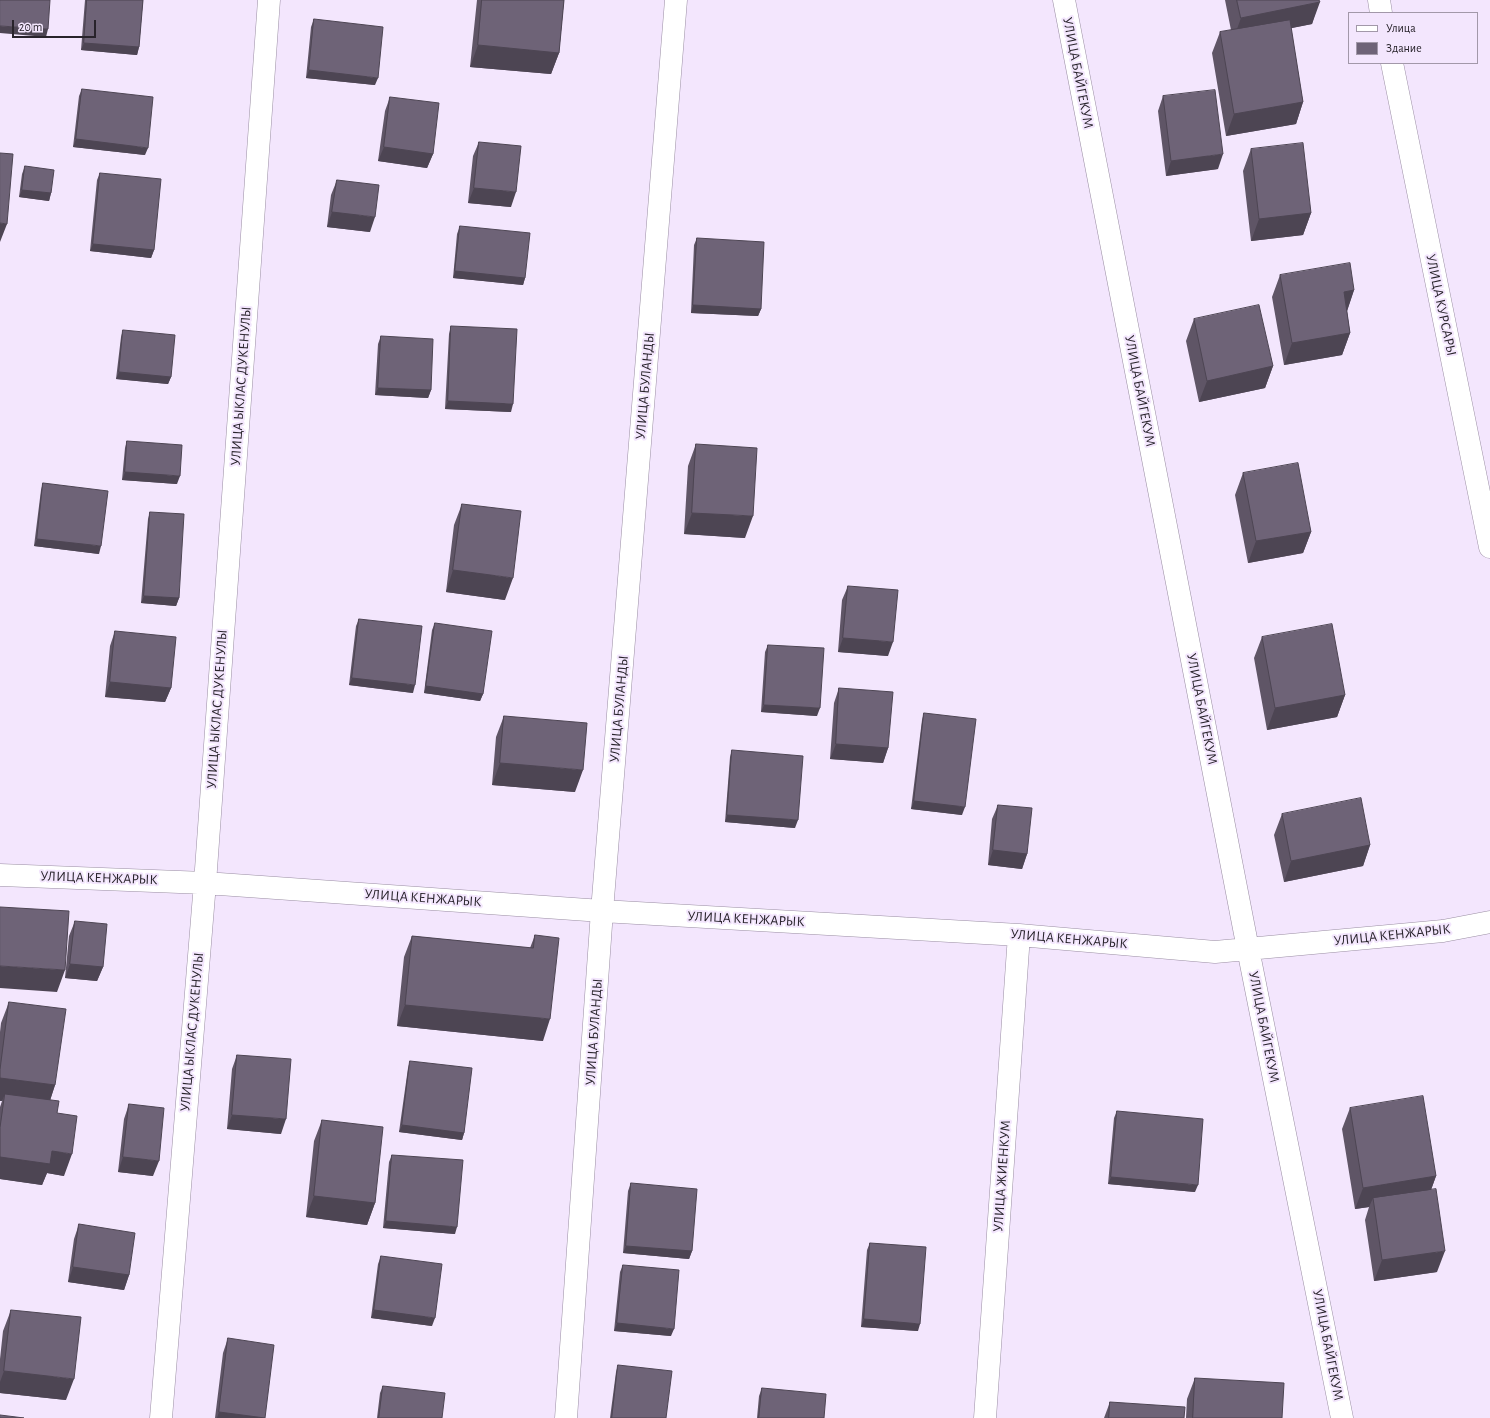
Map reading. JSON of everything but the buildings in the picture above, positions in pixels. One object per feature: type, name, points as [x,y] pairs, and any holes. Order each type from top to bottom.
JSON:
[{"type":"street","name":"УЛИЦА ЫКЛАС ДУКЕНУЛЫ","points":[[160,1418],[205,883],[269,0]]},
{"type":"street","name":"УЛИЦА БУЛАНДЫ","points":[[566,1418],[602,911],[676,0]]},
{"type":"street","name":"УЛИЦА БАЙГЕКУМ","points":[[1064,0],[1248,949],[1342,1418]]},
{"type":"street","points":[[1379,0],[1381,12]]},
{"type":"street","name":"УЛИЦА КУРСАРЫ","points":[[1392,64],[1490,547]]},
{"type":"street","name":"УЛИЦА КЕНЖАРЫК","points":[[0,875],[205,883],[602,911],[1019,935],[1215,952],[1443,931],[1490,922]]},
{"type":"street","name":"УЛИЦА ЖИЕНКУМ","points":[[985,1418],[1019,935]]}]
